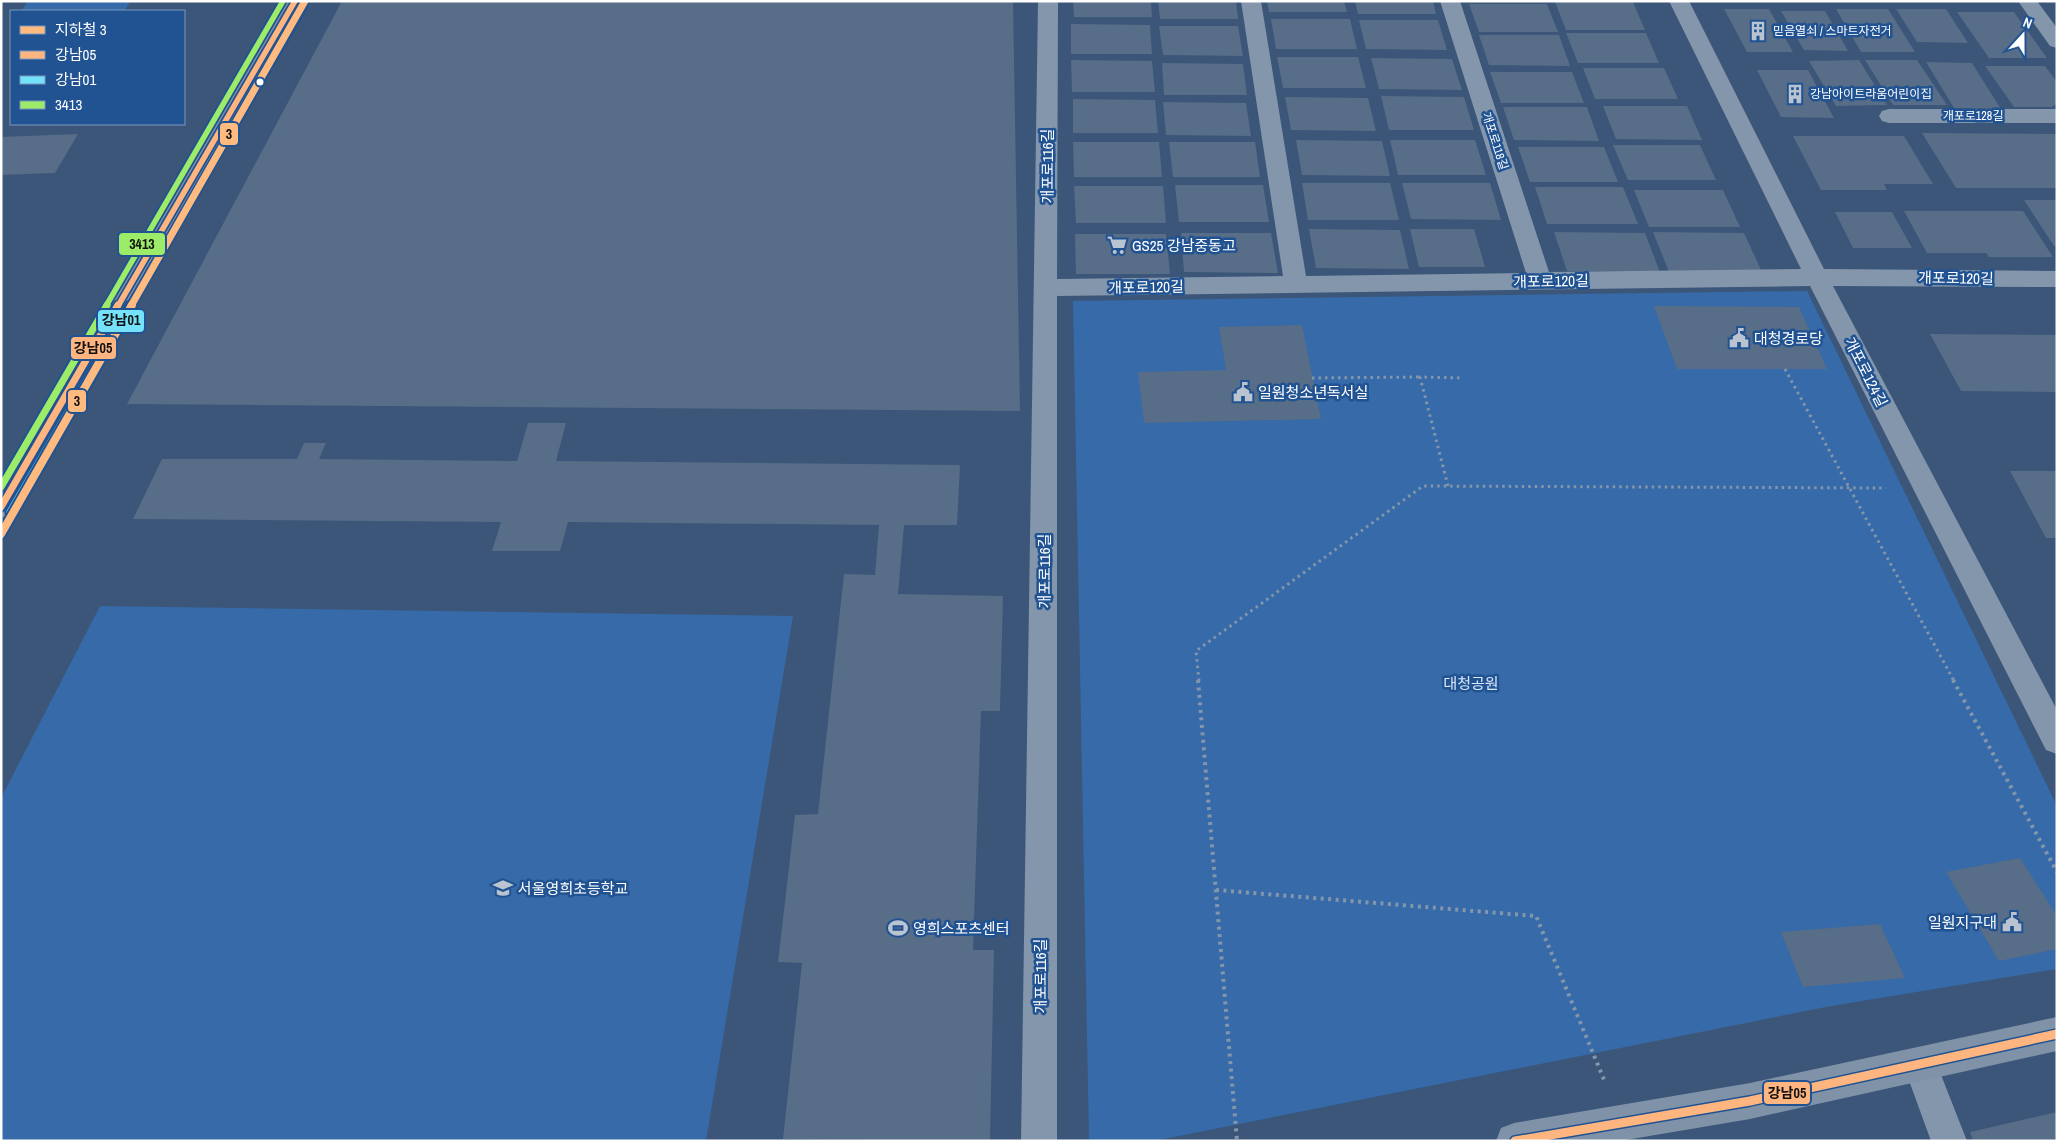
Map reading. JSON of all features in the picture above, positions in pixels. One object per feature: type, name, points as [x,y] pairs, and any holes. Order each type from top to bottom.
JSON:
[{"type":"street","points":[[1,507],[295,1]]},
{"type":"street","name":"개포로116길","points":[[1039,1141],[1048,1]]},
{"type":"street","points":[[1251,1],[1296,285]]},
{"type":"street","name":"개포로118길","points":[[1450,1],[1540,281]]},
{"type":"street","name":"개포로124길","points":[[1679,1],[1817,277],[2057,740]]},
{"type":"street","points":[[2027,1],[2057,42]]},
{"type":"street","name":"개포로128길","points":[[1889,116],[2057,116]]},
{"type":"street","name":"개포로120길","points":[[1046,288],[1817,277],[2057,279]]},
{"type":"street","points":[[1514,1141],[1750,1101],[2057,1034]]},
{"type":"street","points":[[1920,1064],[1949,1141]]},
{"type":"path","points":[[1785,369],[2057,872]]},
{"type":"path","points":[[1312,378],[1463,378]]},
{"type":"path","points":[[1420,378],[1448,486]]},
{"type":"path","points":[[1237,1141],[1196,651],[1423,486],[1893,488]]},
{"type":"path","points":[[1216,890],[1536,916],[1605,1082]]},
{"type":"green space","points":[[28,1],[131,1],[125,10],[22,10]]},
{"type":"green space","name":"대청공원","points":[[1807,291],[2057,806],[2057,969],[1831,1006],[1154,1141],[1089,1141],[1073,301]]},
{"type":"green space","points":[[100,606],[793,616],[706,1141],[1,1141],[1,798]]},
{"type":"building","points":[[342,1],[1013,1],[1020,411],[127,404]]},
{"type":"building","points":[[1073,1],[1151,1],[1152,17],[1074,17]]},
{"type":"building","points":[[1158,1],[1236,1],[1238,19],[1160,19]]},
{"type":"building","points":[[1267,1],[1344,1],[1347,12],[1269,12]]},
{"type":"building","points":[[1355,1],[1433,1],[1436,14],[1358,14]]},
{"type":"building","points":[[1555,2],[1633,2],[1645,30],[1566,30]]},
{"type":"building","points":[[1469,4],[1547,4],[1558,32],[1479,32]]},
{"type":"building","name":"믿음열쇠 / 스마트자전거","points":[[1724,9],[1769,9],[1793,52],[1747,52]]},
{"type":"building","points":[[1836,9],[1888,9],[1915,52],[1861,52]]},
{"type":"building","points":[[1896,9],[1946,9],[1968,43],[1917,42]]},
{"type":"building","points":[[1781,11],[1825,11],[1848,51],[1804,50]]},
{"type":"building","points":[[1957,12],[2014,12],[2047,58],[1989,58]]},
{"type":"building","points":[[1271,19],[1350,19],[1357,49],[1276,49]]},
{"type":"building","points":[[1359,20],[1438,20],[1447,50],[1366,49]]},
{"type":"building","points":[[1071,24],[1150,25],[1152,54],[1071,54]]},
{"type":"building","points":[[1159,26],[1238,26],[1243,56],[1163,55]]},
{"type":"building","points":[[1566,33],[1646,33],[1659,63],[1578,63]]},
{"type":"building","points":[[1479,35],[1559,35],[1570,66],[1489,65]]},
{"type":"building","points":[[1277,57],[1358,57],[1366,88],[1283,88]]},
{"type":"building","points":[[1371,58],[1452,59],[1462,90],[1379,89]]},
{"type":"building","points":[[1071,60],[1152,61],[1155,92],[1072,92]]},
{"type":"building","points":[[1859,60],[1887,105],[1836,106],[1809,61]]},
{"type":"building","points":[[1865,60],[1917,60],[1947,105],[1893,105]]},
{"type":"building","points":[[1926,62],[1972,63],[2001,109],[1954,108]]},
{"type":"building","points":[[1162,63],[1243,64],[1247,95],[1164,95]]},
{"type":"building","points":[[1985,66],[2045,66],[2057,82],[2057,103],[2052,107],[2014,107]]},
{"type":"building","points":[[1583,68],[1664,68],[1678,99],[1595,99]]},
{"type":"building","name":"강남아이트라움어린이집","points":[[1757,70],[1808,70],[1834,118],[1781,117]]},
{"type":"building","points":[[1490,72],[1572,72],[1584,103],[1501,103]]},
{"type":"building","points":[[1381,96],[1464,97],[1474,130],[1389,130]]},
{"type":"building","points":[[1285,97],[1368,98],[1376,131],[1291,130]]},
{"type":"building","points":[[1073,99],[1155,100],[1158,133],[1073,133]]},
{"type":"building","points":[[1163,102],[1246,103],[1251,136],[1166,135]]},
{"type":"building","points":[[1603,106],[1687,106],[1702,140],[1616,139]]},
{"type":"building","points":[[1503,107],[1587,107],[1599,141],[1514,140]]},
{"type":"building","points":[[1922,133],[2057,134],[2057,188],[1956,188]]},
{"type":"building","points":[[78,134],[55,173],[1,175],[1,137]]},
{"type":"building","points":[[1793,136],[1904,136],[1933,184],[1884,184],[1887,190],[1821,190]]},
{"type":"building","points":[[1296,140],[1382,141],[1390,176],[1302,175]]},
{"type":"building","points":[[1390,140],[1475,140],[1486,175],[1398,175]]},
{"type":"building","points":[[1073,142],[1159,142],[1162,177],[1074,177]]},
{"type":"building","points":[[1169,142],[1255,142],[1260,177],[1173,177]]},
{"type":"building","points":[[1613,145],[1700,145],[1716,180],[1628,180]]},
{"type":"building","points":[[1518,147],[1604,147],[1618,182],[1530,182]]},
{"type":"building","points":[[1302,183],[1390,183],[1399,220],[1308,220]]},
{"type":"building","points":[[1402,183],[1490,183],[1501,220],[1411,219]]},
{"type":"building","points":[[1175,185],[1263,185],[1269,222],[1179,222]]},
{"type":"building","points":[[1074,186],[1163,186],[1166,223],[1076,223]]},
{"type":"building","points":[[1535,187],[1623,187],[1638,224],[1547,224]]},
{"type":"building","points":[[1634,190],[1723,190],[1740,227],[1649,227]]},
{"type":"building","points":[[2024,200],[2057,200],[2057,246],[2054,246]]},
{"type":"building","points":[[1904,211],[2023,211],[2053,257],[1989,257],[1986,253],[1927,253]]},
{"type":"building","points":[[1835,212],[1892,212],[1912,248],[1853,248]]},
{"type":"building","points":[[1309,229],[1400,230],[1409,269],[1316,268]]},
{"type":"building","points":[[1410,229],[1474,229],[1485,267],[1419,267]]},
{"type":"building","points":[[1554,232],[1645,233],[1660,272],[1567,271]]},
{"type":"building","points":[[1653,232],[1744,233],[1762,272],[1669,272]]},
{"type":"building","points":[[1181,233],[1271,233],[1278,273],[1184,272]]},
{"type":"building","points":[[1075,234],[1166,234],[1170,274],[1076,274]]},
{"type":"building","name":"대청경로당","points":[[1654,306],[1799,307],[1827,369],[1677,369]]},
{"type":"building","points":[[1302,325],[1321,419],[1144,423],[1138,372],[1226,370],[1219,327]]},
{"type":"building","points":[[1930,334],[2057,335],[2057,392],[1961,391]]},
{"type":"building","points":[[528,423],[566,423],[556,461],[960,465],[957,525],[904,525],[898,594],[1003,596],[1000,711],[981,711],[973,950],[994,950],[990,1141],[783,1139],[802,963],[778,962],[795,815],[818,814],[844,574],[875,575],[879,525],[568,522],[560,551],[492,551],[501,522],[133,519],[162,459],[297,459],[304,443],[326,443],[319,459],[517,461]]},
{"type":"building","points":[[2010,471],[2057,471],[2057,538],[2046,538]]},
{"type":"building","points":[[2020,858],[2057,916],[2057,949],[1999,961],[1946,872]]},
{"type":"building","points":[[1880,924],[1905,978],[1803,987],[1781,932]]},
{"type":"building","points":[[2057,1112],[2057,1141],[1973,1141],[1970,1132]]},
{"type":"metro line","name":"3","points":[[1,534],[305,1]]},
{"type":"transit line","name":"3413","points":[[1,487],[283,1]]},
{"type":"transit line","name":"강남05","points":[[1,507],[295,1]]},
{"type":"transit line","name":"강남01","points":[[10,512],[304,6]]},
{"type":"transit line","name":"강남05","points":[[1515,1141],[1750,1101],[2057,1034]]},
{"type":"place","name":"믿음열쇠 / 스마트자전거","points":[[1758,31]]},
{"type":"place","name":"강남아이트라움어린이집","points":[[1795,94]]},
{"type":"place","name":"GS25 강남중동고","points":[[1117,245]]},
{"type":"place","name":"대청경로당","points":[[1739,338]]},
{"type":"place","name":"일원청소년독서실","points":[[1243,392]]},
{"type":"place","name":"서울영희초등학교","points":[[503,888]]},
{"type":"place","name":"일원지구대","points":[[2012,922]]},
{"type":"place","name":"영희스포츠센터","points":[[898,928]]}]
